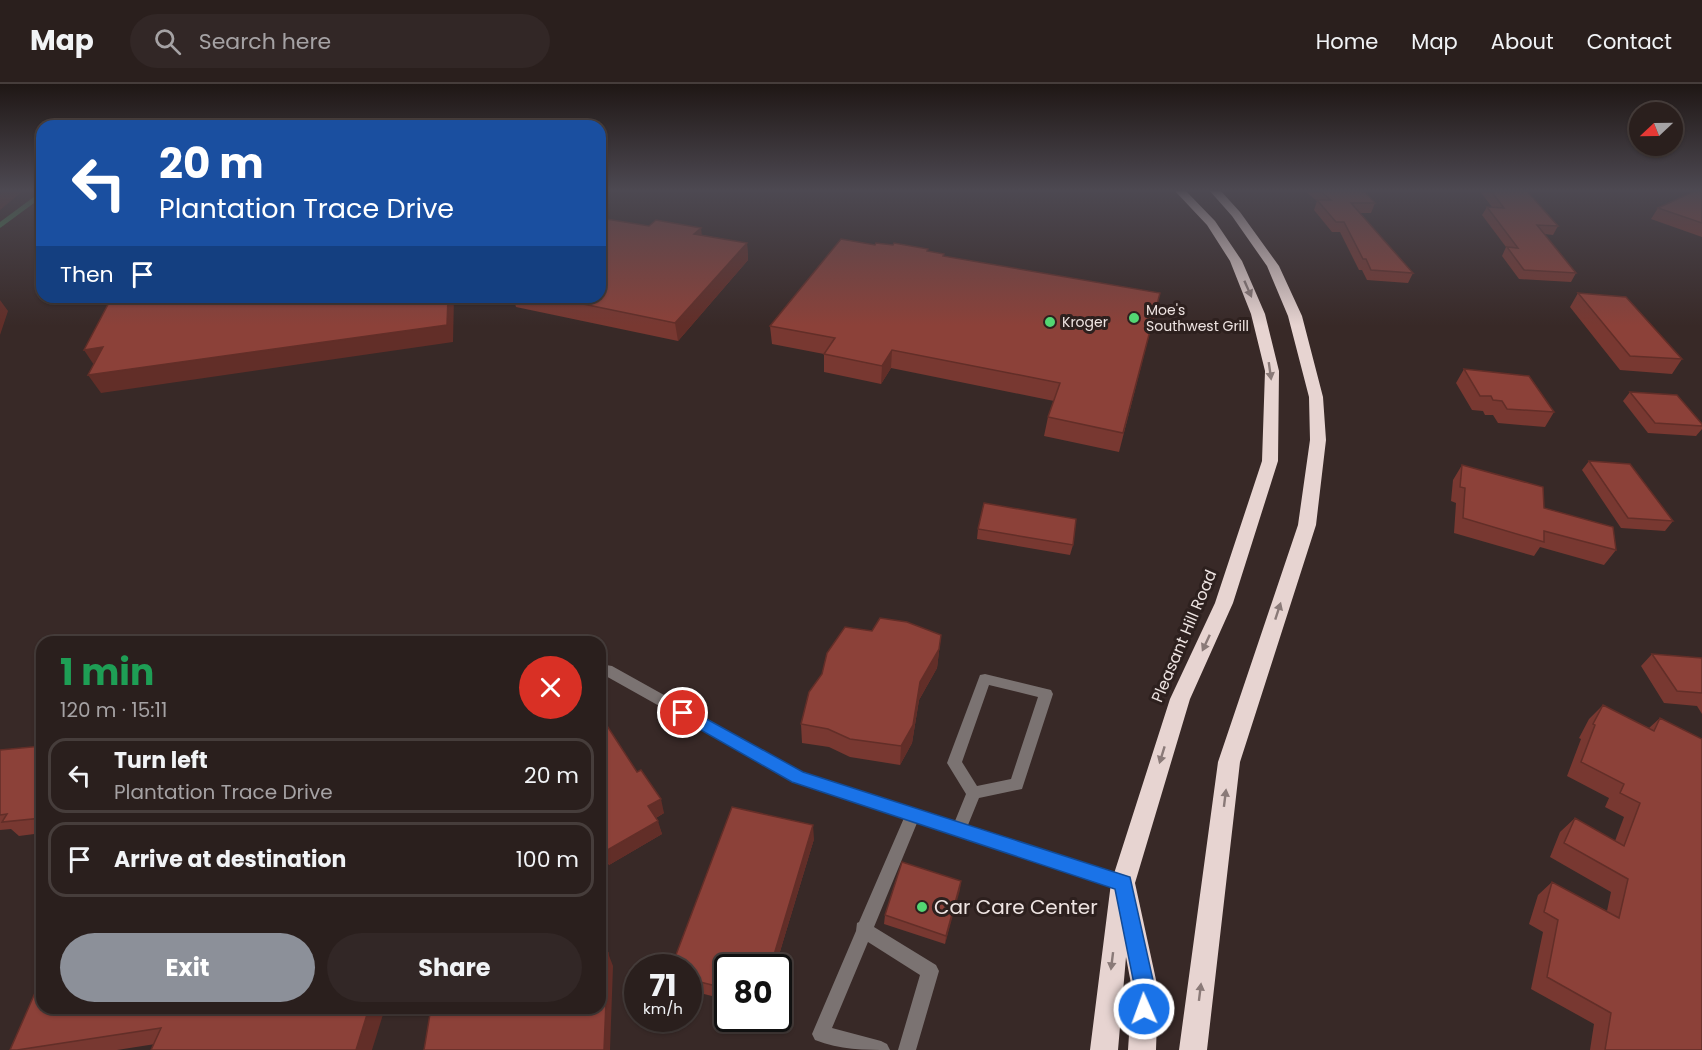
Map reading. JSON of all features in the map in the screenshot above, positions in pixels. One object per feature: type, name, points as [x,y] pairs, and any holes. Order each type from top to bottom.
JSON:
[{"type":"highway","name":"Pleasant Hill Road","points":[[1104,1050],[1123,883],[1180,699],[1224,603],[1270,461],[1272,371],[1258,314],[1236,261],[1219,235]]},
{"type":"highway","points":[[1193,1050],[1229,762],[1307,525],[1318,440],[1316,396],[1294,316],[1273,266],[1251,235]]},
{"type":"highway","points":[[1123,883],[1145,989],[1142,1050]]},
{"type":"street","points":[[606,670],[798,777],[1123,883]]},
{"type":"street","points":[[985,679],[1046,694],[1017,784],[974,793],[954,764],[985,679]]},
{"type":"street","points":[[959,829],[974,793]]},
{"type":"street","points":[[881,1050],[821,1034],[913,814]]},
{"type":"street","points":[[863,929],[930,971],[907,1050]]},
{"type":"building","points":[[606,235],[700,235],[747,243],[675,323],[578,303],[606,303]]},
{"type":"building","points":[[1351,235],[1379,235],[1413,273],[1371,270],[1366,259],[1363,259]]},
{"type":"building","points":[[1508,235],[1545,235],[1576,273],[1524,270],[1507,247],[1518,248]]},
{"type":"building","points":[[841,239],[875,245],[876,243],[893,245],[894,243],[928,249],[927,251],[944,254],[943,256],[1160,293],[1123,433],[1048,417],[1060,383],[892,350],[882,366],[824,354],[835,338],[770,326]]},
{"type":"building","points":[[1578,293],[1626,297],[1682,359],[1630,356]]},
{"type":"building","points":[[109,303],[448,303],[447,325],[88,375],[103,347],[84,350]]},
{"type":"building","points":[[1464,369],[1529,376],[1554,412],[1507,409],[1502,401],[1493,400],[1491,396],[1480,396]]},
{"type":"building","points":[[1630,392],[1677,395],[1702,426],[1655,423]]},
{"type":"building","points":[[1589,461],[1630,464],[1673,521],[1628,518]]},
{"type":"building","points":[[1462,465],[1543,487],[1544,508],[1613,527],[1616,550],[1544,531],[1544,542],[1463,518],[1465,488],[1460,487]]},
{"type":"building","points":[[984,503],[1076,519],[1073,545],[978,529]]},
{"type":"building","points":[[880,618],[907,622],[941,635],[939,649],[920,682],[913,725],[901,746],[850,739],[828,729],[801,724],[809,692],[822,674],[827,653],[845,627],[872,631]]},
{"type":"building","points":[[1652,654],[1702,658],[1702,693],[1677,691]]},
{"type":"building","points":[[1603,705],[1654,731],[1660,718],[1702,739],[1702,1050],[1605,1050],[1611,1013],[1547,977],[1558,920],[1544,912],[1552,882],[1619,918],[1628,879],[1564,843],[1575,818],[1624,846],[1640,803],[1620,793],[1624,784],[1581,762],[1595,725],[1593,724]]},
{"type":"building","points":[[606,724],[637,772],[641,770],[661,799],[648,806],[658,821],[606,851]]},
{"type":"building","points":[[36,747],[36,819],[2,822],[7,814],[0,815],[0,750]]},
{"type":"building","points":[[732,807],[813,825],[774,954],[714,954],[714,986],[702,982],[702,954],[676,954]]},
{"type":"building","name":"Car Care Center","points":[[902,862],[961,881],[946,936],[885,915]]},
{"type":"building","points":[[608,953],[606,1002],[606,954]]},
{"type":"building","points":[[36,991],[36,1014],[367,1014],[356,1050],[151,1050],[161,1028],[10,1050]]},
{"type":"building","points":[[430,1014],[605,1014],[604,1050],[424,1050]]},
{"type":"place","name":"Moe's Southwest Grill","points":[[1134,318]]},
{"type":"place","name":"Kroger","points":[[1050,322]]},
{"type":"place","name":"Car Care Center","points":[[922,907]]},
{"type":"route","points":[[683,713],[798,777],[1123,883],[1145,989],[1144,1009]]}]
